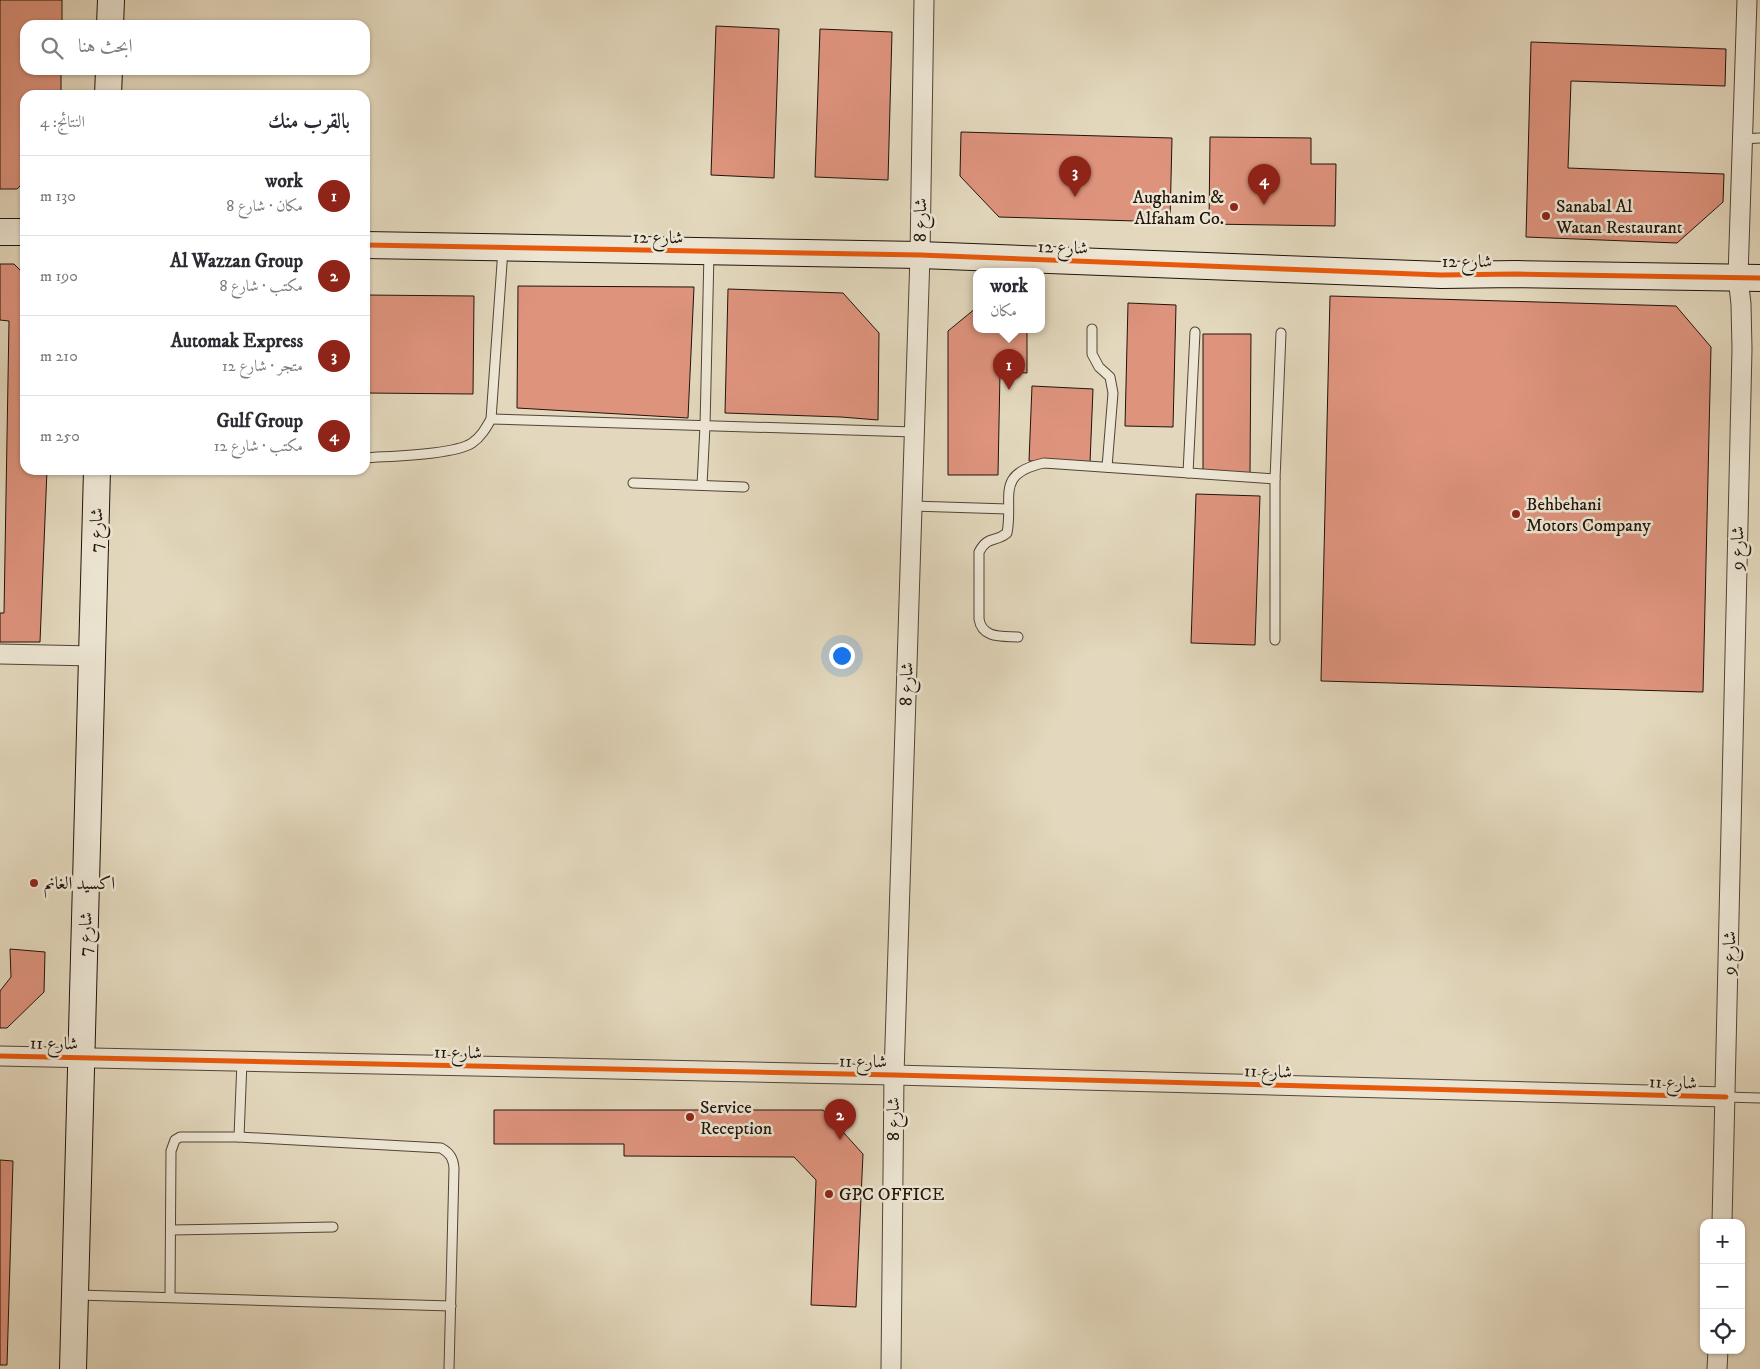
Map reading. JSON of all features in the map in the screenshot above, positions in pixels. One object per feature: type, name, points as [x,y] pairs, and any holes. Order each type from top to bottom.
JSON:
[{"type":"street","points":[[110,20],[111,0]]},
{"type":"street","name":"شارع 8","points":[[891,1369],[894,1075],[920,255],[924,0]]},
{"type":"street","name":"شارع 9","points":[[1722,1219],[1742,349],[1741,304],[1749,277],[1751,138],[1747,0]]},
{"type":"street","points":[[108,90],[109,75]]},
{"type":"street","points":[[0,232],[20,232]]},
{"type":"street","name":"شارع 12","points":[[370,245],[920,255],[1441,275],[1526,274],[1749,277]]},
{"type":"street","name":"شارع 7","points":[[74,1369],[97,475]]},
{"type":"street","points":[[0,654],[93,656]]},
{"type":"street","name":"شارع 11","points":[[0,1056],[894,1075],[1726,1097]]},
{"type":"street","points":[[1717,1369],[1718,1354]]},
{"type":"lane","points":[[370,458],[453,450],[471,444],[484,432],[491,419],[503,247]]},
{"type":"lane","points":[[702,485],[710,252]]},
{"type":"lane","points":[[1092,329],[1092,354],[1099,367],[1110,377],[1113,392],[1107,467]]},
{"type":"lane","points":[[1188,473],[1195,332]]},
{"type":"lane","points":[[1275,640],[1274,479],[1281,333]]},
{"type":"lane","points":[[491,419],[914,432]]},
{"type":"lane","points":[[1018,637],[992,635],[985,632],[980,626],[979,552],[983,544],[989,540],[1001,538],[1008,533],[1010,482],[1018,472],[1028,466],[1044,463],[1274,479]]},
{"type":"lane","points":[[633,483],[744,487]]},
{"type":"lane","points":[[912,506],[1008,508]]},
{"type":"lane","points":[[238,1137],[242,1061]]},
{"type":"lane","name":"شارع 11","points":[[1726,1097],[1760,1098]]},
{"type":"lane","points":[[170,1297],[171,1151],[175,1140],[186,1136],[238,1137],[433,1146],[441,1148],[448,1152],[453,1159],[454,1168],[449,1369]]},
{"type":"lane","points":[[171,1230],[333,1226]]},
{"type":"lane","points":[[75,1295],[451,1306]]},
{"type":"building","points":[[0,0],[62,0],[62,20],[20,20],[20,75],[61,75],[61,90],[20,90],[20,186],[17,189],[0,189]]},
{"type":"building","points":[[716,26],[779,29],[774,178],[711,175]]},
{"type":"building","points":[[820,29],[892,32],[888,180],[815,177]]},
{"type":"building","points":[[1531,42],[1726,49],[1725,86],[1571,81],[1568,168],[1724,174],[1723,202],[1677,243],[1526,237]]},
{"type":"building","points":[[961,132],[1172,138],[1170,222],[999,217],[960,176]]},
{"type":"building","points":[[1210,137],[1311,138],[1311,164],[1336,164],[1335,226],[1209,224]]},
{"type":"building","points":[[0,264],[14,264],[20,270],[20,475],[47,475],[40,642],[0,642],[0,613],[4,613],[9,321],[0,320]]},
{"type":"building","points":[[518,286],[694,287],[688,418],[517,408]]},
{"type":"building","points":[[728,289],[843,293],[879,333],[878,420],[725,413]]},
{"type":"building","points":[[370,295],[474,296],[473,394],[370,393]]},
{"type":"building","name":"Behbehani Motors Company","points":[[1330,296],[1676,306],[1711,347],[1703,692],[1321,681]]},
{"type":"building","points":[[1128,303],[1176,305],[1173,427],[1125,426]]},
{"type":"building","points":[[973,310],[973,333],[1027,333],[1027,373],[1000,372],[998,475],[948,475],[948,331]]},
{"type":"building","points":[[1203,334],[1251,334],[1250,474],[1203,474]]},
{"type":"building","points":[[1032,386],[1093,389],[1090,463],[1029,461]]},
{"type":"building","points":[[1196,494],[1260,496],[1255,645],[1191,643]]},
{"type":"building","points":[[10,949],[45,952],[44,992],[7,1028],[0,1028],[0,991],[11,977]]},
{"type":"building","points":[[494,1110],[823,1110],[863,1154],[856,1307],[811,1305],[816,1180],[794,1157],[624,1156],[624,1144],[494,1144]]},
{"type":"building","points":[[0,1160],[13,1161],[7,1365],[0,1365]]},
{"type":"cycle path","points":[[370,245],[920,255],[1441,275],[1516,274],[1760,278]]},
{"type":"cycle path","points":[[0,1056],[894,1075],[1726,1097]]},
{"type":"place","name":"Automak Express","points":[[1075,197]]},
{"type":"place","name":"Gulf Group","points":[[1264,205]]},
{"type":"place","name":"Aughanim & Alfaham Co.","points":[[1234,207]]},
{"type":"place","name":"Sanabal Al Watan Restaurant","points":[[1546,216]]},
{"type":"place","name":"work","points":[[1009,390]]},
{"type":"place","name":"Behbehani Motors Company","points":[[1516,514]]},
{"type":"place","name":"اكسيد الغانم","points":[[34,883]]},
{"type":"place","name":"Service Reception","points":[[690,1117]]},
{"type":"place","name":"Al Wazzan Group","points":[[840,1140]]},
{"type":"place","name":"GPC OFFICE","points":[[829,1194]]}]
